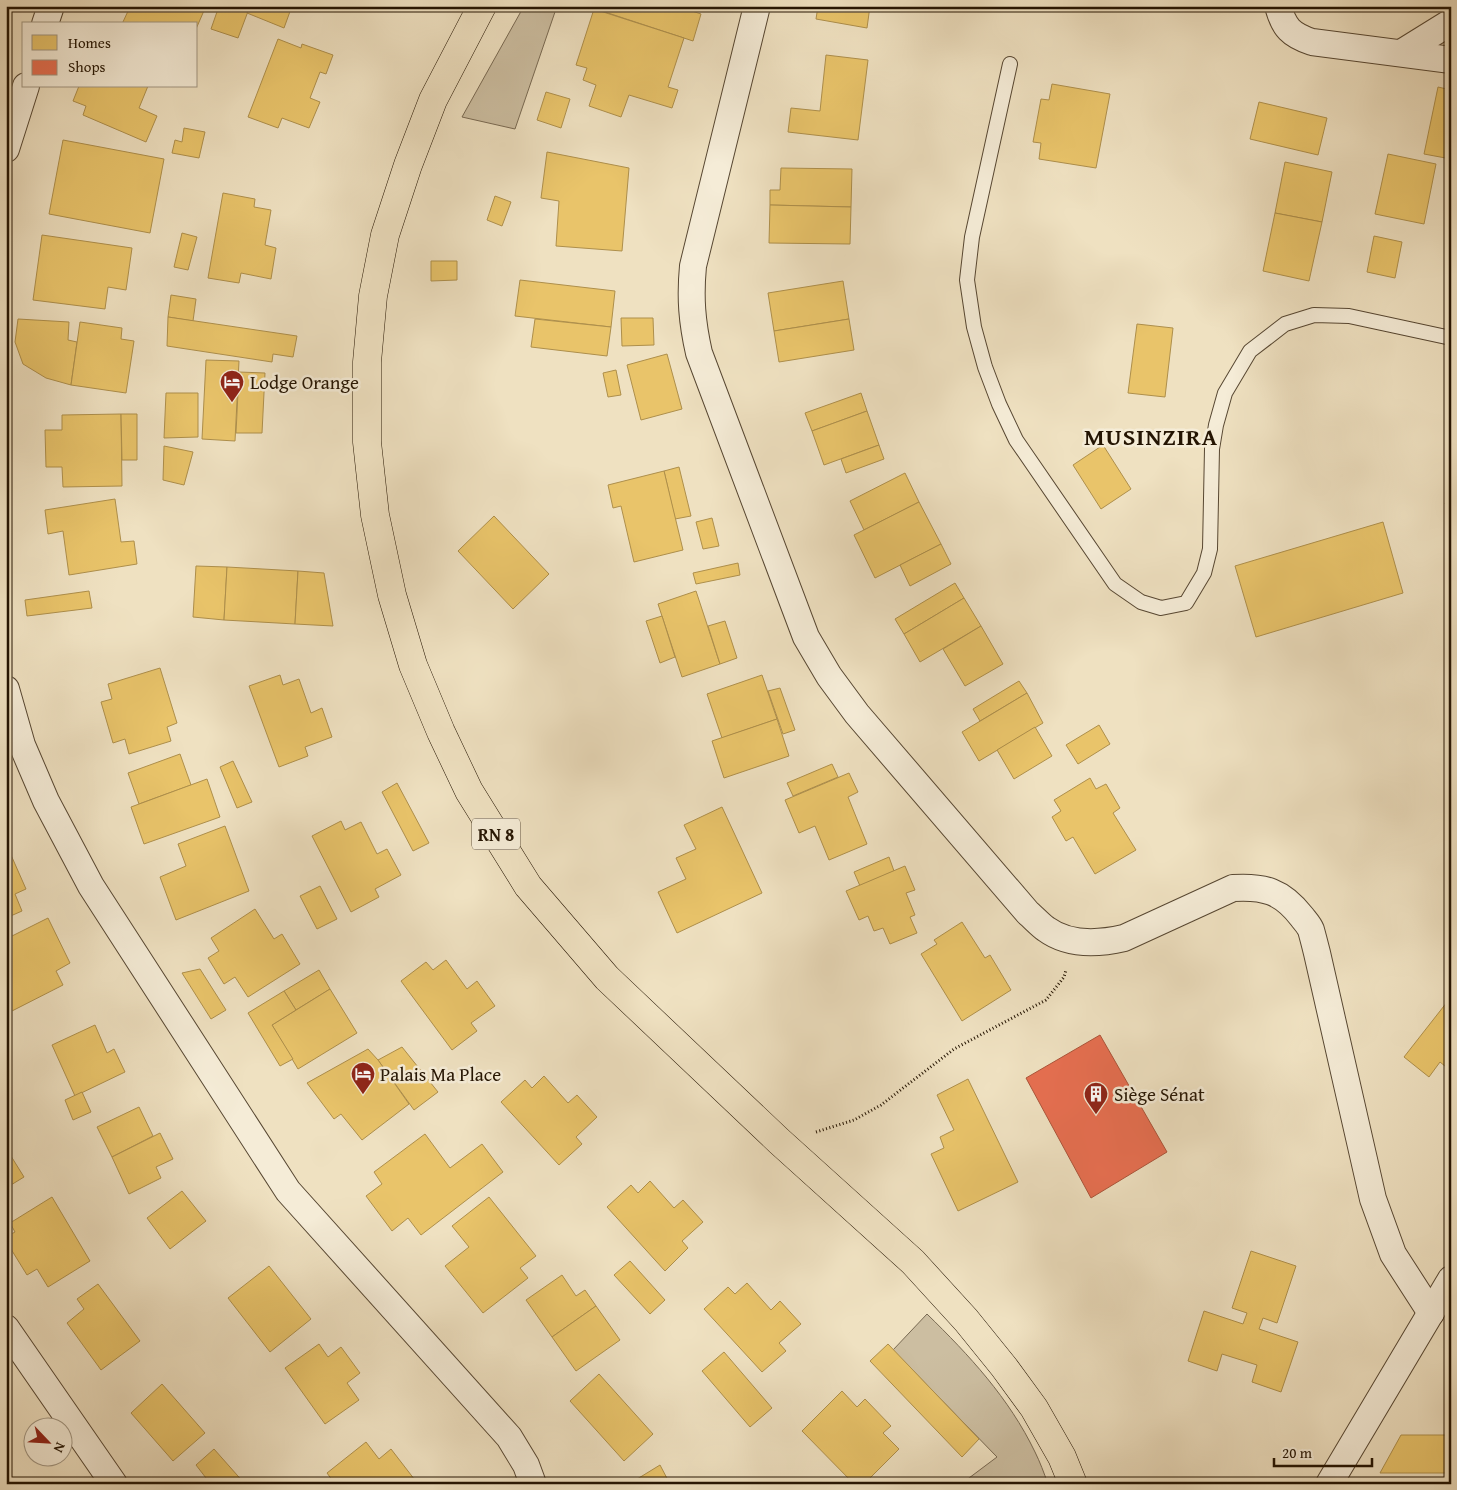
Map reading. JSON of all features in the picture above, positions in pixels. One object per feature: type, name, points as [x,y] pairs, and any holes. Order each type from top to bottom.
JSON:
[{"type":"main road","name":"RN 8","points":[[482,6],[434,100],[408,166],[385,235],[373,296],[367,362],[367,442],[375,515],[392,595],[413,665],[441,732],[470,792],[528,886],[607,978],[779,1141],[913,1262],[966,1320],[1034,1408],[1062,1457],[1073,1484]]},
{"type":"street","points":[[46,22],[51,6]]},
{"type":"street","points":[[757,6],[694,266],[691,292],[693,324],[699,353],[806,637],[829,676],[857,714],[1028,913],[1046,929],[1063,938],[1077,941],[1107,942],[1124,938],[1233,888],[1251,887],[1267,890],[1282,896],[1297,910],[1310,929],[1317,953],[1373,1199],[1393,1254],[1431,1313]]},
{"type":"street","points":[[1278,6],[1284,24],[1297,37],[1312,42],[1451,60]]},
{"type":"street","points":[[1400,53],[1451,22]]},
{"type":"street","points":[[6,149],[25,88]]},
{"type":"street","points":[[6,689],[22,745],[46,801],[87,878],[144,970],[288,1191],[509,1437],[526,1465],[533,1484]]},
{"type":"street","points":[[1329,1484],[1451,1279]]},
{"type":"street","points":[[6,1328],[114,1484]]},
{"type":"lane","points":[[1010,64],[972,237],[967,280],[974,327],[985,367],[999,404],[1016,440],[1115,584],[1142,602],[1160,608],[1186,604],[1204,574],[1210,549],[1212,449],[1216,425],[1225,393],[1250,351],[1285,324],[1314,315],[1350,316],[1451,338]]},
{"type":"path","points":[[779,1141],[834,1128],[854,1120],[881,1105],[954,1049],[1046,1000],[1064,976],[1077,941]]},
{"type":"shaded area","points":[[524,6],[557,6],[515,129],[462,117]]},
{"type":"shaded area","points":[[927,1314],[973,1361],[1013,1413],[1037,1456],[1048,1484],[961,1484],[997,1457],[893,1350]]},
{"type":"building: Homes","points":[[122,6],[206,6],[198,24],[198,22],[123,22],[129,9]]},
{"type":"building: Homes","points":[[219,6],[250,6],[238,38],[211,29]]},
{"type":"building: Homes","points":[[250,6],[292,6],[284,28],[247,13]]},
{"type":"building: Homes","points":[[606,6],[677,6],[701,14],[693,41],[605,12]]},
{"type":"building: Homes","points":[[818,6],[870,6],[867,28],[816,19]]},
{"type":"building: Homes","points":[[594,9],[684,38],[668,87],[678,90],[672,108],[629,95],[621,117],[589,106],[596,85],[583,80],[587,68],[576,65]]},
{"type":"building: Homes","points":[[278,39],[301,48],[302,44],[333,55],[326,74],[320,72],[310,98],[320,102],[309,128],[282,118],[278,128],[248,117]]},
{"type":"building: Homes","points":[[826,55],[868,60],[858,140],[788,132],[791,108],[820,111]]},
{"type":"building: Homes","points":[[1052,84],[1110,94],[1096,168],[1039,159],[1041,143],[1033,142],[1041,99],[1049,100]]},
{"type":"building: Homes","points":[[1438,87],[1451,90],[1451,159],[1424,154]]},
{"type":"building: Homes","points":[[78,88],[147,88],[139,108],[157,116],[146,142],[83,115],[86,106],[73,101]]},
{"type":"building: Homes","points":[[546,92],[570,99],[561,128],[537,120]]},
{"type":"building: Homes","points":[[1259,102],[1327,118],[1318,155],[1250,139]]},
{"type":"building: Homes","points":[[184,128],[205,132],[199,158],[172,153],[175,140],[182,142]]},
{"type":"building: Homes","points":[[63,140],[164,159],[150,233],[49,214]]},
{"type":"building: Homes","points":[[547,152],[629,168],[622,251],[556,246],[559,201],[541,198]]},
{"type":"building: Homes","points":[[1388,154],[1436,164],[1424,224],[1375,214]]},
{"type":"building: Homes","points":[[1285,162],[1332,172],[1322,222],[1275,213]]},
{"type":"building: Homes","points":[[781,168],[852,169],[851,207],[770,205],[770,190],[780,190]]},
{"type":"building: Homes","points":[[223,193],[255,199],[254,207],[271,210],[265,245],[276,248],[271,279],[241,273],[239,283],[208,278]]},
{"type":"building: Homes","points":[[495,196],[511,202],[502,226],[487,220]]},
{"type":"building: Homes","points":[[770,205],[851,207],[850,244],[769,243]]},
{"type":"building: Homes","points":[[1275,213],[1322,222],[1309,281],[1263,271]]},
{"type":"building: Homes","points":[[182,233],[197,237],[188,270],[174,267]]},
{"type":"building: Homes","points":[[42,235],[132,248],[126,290],[108,287],[105,309],[33,300]]},
{"type":"building: Homes","points":[[1374,236],[1402,242],[1395,278],[1367,272]]},
{"type":"building: Homes","points":[[431,261],[457,261],[457,280],[431,281]]},
{"type":"building: Homes","points":[[520,280],[615,291],[611,327],[515,316]]},
{"type":"building: Homes","points":[[843,281],[849,319],[774,331],[768,293]]},
{"type":"building: Homes","points":[[171,295],[196,299],[193,321],[168,317]]},
{"type":"building: Homes","points":[[168,317],[297,336],[293,357],[273,354],[272,362],[167,346]]},
{"type":"building: Homes","points":[[621,318],[653,318],[654,345],[622,346]]},
{"type":"building: Homes","points":[[18,319],[69,322],[68,340],[77,342],[71,385],[46,378],[23,364],[15,342]]},
{"type":"building: Homes","points":[[535,319],[611,327],[607,356],[531,347]]},
{"type":"building: Homes","points":[[849,319],[854,350],[779,362],[774,331]]},
{"type":"building: Homes","points":[[80,322],[122,328],[121,339],[134,341],[126,393],[71,385]]},
{"type":"building: Homes","points":[[1137,324],[1173,328],[1165,397],[1128,393]]},
{"type":"building: Homes","points":[[667,354],[682,409],[641,420],[627,365]]},
{"type":"building: Homes","points":[[206,360],[239,361],[235,441],[202,439]]},
{"type":"building: Homes","points":[[616,370],[621,395],[608,397],[603,373]]},
{"type":"building: Homes","points":[[239,372],[265,373],[262,433],[236,433]]},
{"type":"building: Homes","points":[[166,393],[198,393],[198,437],[164,438]]},
{"type":"building: Homes","points":[[861,393],[867,411],[812,431],[805,413]]},
{"type":"building: Homes","points":[[867,411],[879,445],[824,465],[812,431]]},
{"type":"building: Homes","points":[[121,414],[122,486],[63,487],[62,467],[46,467],[45,430],[62,430],[62,415]]},
{"type":"building: Homes","points":[[121,414],[137,414],[137,460],[122,460]]},
{"type":"building: Homes","points":[[879,445],[884,459],[846,473],[841,459]]},
{"type":"building: Homes","points":[[1103,445],[1131,489],[1101,509],[1073,465]]},
{"type":"building: Homes","points":[[164,446],[193,452],[184,485],[163,480]]},
{"type":"building: Homes","points":[[679,467],[691,516],[675,519],[664,471]]},
{"type":"building: Homes","points":[[664,471],[683,550],[634,562],[621,506],[613,508],[608,485]]},
{"type":"building: Homes","points":[[905,473],[919,502],[864,530],[850,501]]},
{"type":"building: Homes","points":[[1451,485],[1451,505],[1445,504]]},
{"type":"building: Homes","points":[[115,499],[121,542],[134,541],[137,564],[69,575],[63,531],[48,534],[45,510]]},
{"type":"building: Homes","points":[[919,502],[941,544],[875,578],[854,535]]},
{"type":"building: Homes","points":[[494,516],[549,574],[513,609],[458,551]]},
{"type":"building: Homes","points":[[712,518],[719,546],[703,549],[696,522]]},
{"type":"building: Homes","points":[[1383,522],[1403,593],[1256,637],[1235,566]]},
{"type":"building: Homes","points":[[941,544],[951,564],[910,586],[900,565]]},
{"type":"building: Homes","points":[[738,563],[740,575],[696,584],[693,573]]},
{"type":"building: Homes","points":[[196,566],[227,567],[224,620],[193,617]]},
{"type":"building: Homes","points":[[227,567],[298,571],[295,624],[224,620]]},
{"type":"building: Homes","points":[[298,571],[324,573],[333,626],[295,624]]},
{"type":"building: Homes","points":[[955,583],[964,598],[904,634],[895,619]]},
{"type":"building: Homes","points":[[89,591],[92,608],[27,616],[25,600]]},
{"type":"building: Homes","points":[[696,591],[720,664],[682,677],[658,604]]},
{"type":"building: Homes","points":[[964,598],[981,626],[920,662],[904,634]]},
{"type":"building: Homes","points":[[662,616],[675,657],[660,663],[646,621]]},
{"type":"building: Homes","points":[[725,621],[737,658],[720,664],[708,626]]},
{"type":"building: Homes","points":[[981,626],[1003,664],[965,686],[943,649]]},
{"type":"building: Homes","points":[[160,668],[177,723],[167,727],[171,741],[129,754],[125,739],[113,743],[101,702],[112,699],[108,684]]},
{"type":"building: Homes","points":[[280,675],[283,685],[299,679],[311,713],[322,708],[332,737],[305,747],[308,756],[279,767],[249,686]]},
{"type":"building: Homes","points":[[762,675],[777,719],[722,738],[707,694]]},
{"type":"building: Homes","points":[[1019,681],[1027,693],[980,721],[973,709]]},
{"type":"building: Homes","points":[[780,688],[795,730],[783,734],[768,691]]},
{"type":"building: Homes","points":[[1027,693],[1043,723],[979,761],[962,732]]},
{"type":"building: Homes","points":[[777,719],[789,756],[724,778],[712,741]]},
{"type":"building: Homes","points":[[1099,725],[1110,744],[1078,764],[1066,745]]},
{"type":"building: Homes","points":[[1035,727],[1052,756],[1014,779],[997,750]]},
{"type":"building: Homes","points":[[180,754],[191,785],[139,804],[128,773]]},
{"type":"building: Homes","points":[[233,761],[252,802],[237,808],[220,767]]},
{"type":"building: Homes","points":[[832,764],[838,777],[793,796],[787,783]]},
{"type":"building: Homes","points":[[849,773],[858,792],[848,797],[867,844],[829,860],[815,826],[799,833],[785,800]]},
{"type":"building: Homes","points":[[1090,778],[1096,789],[1106,784],[1120,808],[1113,813],[1136,850],[1095,874],[1073,837],[1066,841],[1052,817],[1061,811],[1054,800]]},
{"type":"building: Homes","points":[[207,779],[220,817],[144,844],[131,807]]},
{"type":"building: Homes","points":[[397,783],[429,843],[413,851],[382,792]]},
{"type":"building: Homes","points":[[722,807],[762,893],[677,933],[658,892],[686,879],[676,858],[696,849],[684,825]]},
{"type":"building: Homes","points":[[341,821],[345,830],[361,822],[377,854],[387,849],[401,875],[375,889],[379,897],[351,912],[312,836]]},
{"type":"building: Homes","points":[[225,826],[249,891],[176,920],[160,877],[186,866],[178,844]]},
{"type":"building: Homes","points":[[11,855],[26,889],[15,894],[22,911],[6,918],[6,857]]},
{"type":"building: Homes","points":[[889,857],[894,871],[860,886],[854,872]]},
{"type":"building: Homes","points":[[905,866],[915,890],[906,893],[915,915],[910,917],[917,933],[890,944],[883,928],[874,931],[868,916],[859,920],[846,891]]},
{"type":"building: Homes","points":[[320,886],[337,919],[317,929],[300,896]]},
{"type":"building: Homes","points":[[255,909],[274,939],[282,934],[300,964],[248,997],[235,977],[224,984],[208,958],[219,951],[211,938]]},
{"type":"building: Homes","points":[[48,918],[70,963],[56,971],[63,985],[10,1012],[6,1004],[6,939]]},
{"type":"building: Homes","points":[[962,922],[985,958],[990,955],[1011,990],[962,1021],[921,954],[937,944],[934,940]]},
{"type":"building: Homes","points":[[446,960],[467,989],[477,981],[495,1006],[471,1023],[477,1031],[452,1050],[401,981],[426,962],[433,970]]},
{"type":"building: Homes","points":[[200,969],[226,1010],[211,1019],[182,973]]},
{"type":"building: Homes","points":[[319,970],[330,989],[296,1010],[284,991]]},
{"type":"building: Homes","points":[[330,989],[357,1033],[298,1069],[272,1025]]},
{"type":"building: Homes","points":[[284,991],[296,1010],[272,1025],[293,1059],[280,1066],[248,1013]]},
{"type":"building: Homes","points":[[1451,997],[1451,1071],[1440,1062],[1429,1077],[1404,1057]]},
{"type":"building: Homes","points":[[95,1025],[107,1053],[114,1049],[125,1072],[75,1096],[52,1045]]},
{"type":"building: Homes","points":[[402,1047],[438,1092],[414,1110],[378,1060]]},
{"type":"building: Homes","points":[[368,1049],[409,1104],[362,1140],[341,1114],[334,1119],[307,1083]]},
{"type":"building: Homes","points":[[544,1076],[568,1103],[577,1095],[597,1117],[576,1137],[582,1144],[559,1165],[501,1102],[525,1080],[532,1088]]},
{"type":"building: Homes","points":[[968,1079],[1018,1182],[958,1211],[931,1154],[944,1148],[940,1137],[954,1130],[937,1095]]},
{"type":"building: Homes","points":[[82,1092],[91,1112],[73,1120],[65,1100]]},
{"type":"building: Homes","points":[[139,1107],[153,1136],[112,1157],[97,1127]]},
{"type":"building: Homes","points":[[160,1133],[173,1159],[156,1167],[161,1178],[129,1194],[112,1157]]},
{"type":"building: Homes","points":[[425,1134],[450,1168],[482,1144],[503,1172],[421,1235],[408,1218],[392,1231],[366,1196],[382,1184],[374,1172]]},
{"type":"building: Homes","points":[[6,1148],[24,1177],[6,1188]]},
{"type":"building: Homes","points":[[650,1181],[674,1208],[683,1200],[703,1222],[682,1241],[688,1248],[665,1271],[607,1207],[631,1185],[638,1193]]},
{"type":"building: Homes","points":[[182,1191],[206,1221],[170,1249],[147,1218]]},
{"type":"building: Homes","points":[[52,1197],[90,1261],[48,1287],[37,1269],[27,1275],[6,1241],[6,1237],[15,1232],[10,1223]]},
{"type":"building: Homes","points":[[489,1197],[536,1256],[520,1268],[528,1278],[483,1313],[445,1266],[469,1247],[452,1226]]},
{"type":"building: Homes","points":[[1251,1251],[1296,1266],[1277,1323],[1263,1318],[1259,1329],[1298,1342],[1281,1392],[1252,1382],[1257,1365],[1222,1354],[1217,1371],[1188,1361],[1204,1311],[1243,1324],[1247,1313],[1232,1308]]},
{"type":"building: Homes","points":[[630,1261],[665,1300],[650,1314],[614,1275]]},
{"type":"building: Homes","points":[[269,1266],[311,1319],[270,1352],[228,1298]]},
{"type":"building: Homes","points":[[562,1275],[576,1296],[585,1290],[596,1306],[552,1337],[526,1300]]},
{"type":"building: Homes","points":[[747,1283],[771,1310],[780,1301],[801,1324],[779,1343],[786,1351],[762,1372],[704,1309],[728,1287],[735,1294]]},
{"type":"building: Homes","points":[[98,1284],[140,1341],[101,1370],[67,1323],[84,1309],[77,1299]]},
{"type":"building: Homes","points":[[596,1306],[620,1340],[576,1371],[552,1337]]},
{"type":"building: Homes","points":[[319,1344],[328,1357],[341,1347],[360,1373],[347,1383],[359,1400],[325,1424],[285,1368]]},
{"type":"building: Homes","points":[[888,1344],[979,1439],[962,1457],[870,1361]]},
{"type":"building: Homes","points":[[724,1352],[772,1408],[750,1427],[702,1371]]},
{"type":"building: Homes","points":[[599,1374],[653,1434],[624,1461],[570,1401]]},
{"type":"building: Homes","points":[[162,1384],[205,1433],[173,1461],[131,1413]]},
{"type":"building: Homes","points":[[842,1391],[857,1407],[865,1399],[891,1426],[883,1433],[899,1449],[864,1484],[854,1484],[802,1431]]},
{"type":"building: Homes","points":[[1401,1435],[1451,1435],[1451,1473],[1380,1473]]},
{"type":"building: Homes","points":[[366,1442],[379,1459],[391,1449],[418,1484],[335,1484],[327,1473]]},
{"type":"building: Homes","points":[[214,1449],[245,1484],[200,1484],[206,1478],[196,1465]]},
{"type":"building: Homes","points":[[660,1465],[670,1484],[629,1484]]},
{"type":"building: Shops","name":"Siège Sénat","points":[[1100,1035],[1167,1152],[1091,1198],[1026,1078]]},
{"type":"place","name":"Lodge Orange","points":[[232,403]]},
{"type":"place","name":"Palais Ma Place","points":[[363,1095]]},
{"type":"place","name":"Siège Sénat","points":[[1096,1115]]},
{"type":"district","name":"MUSINZIRA","points":[[1151,436]]}]
